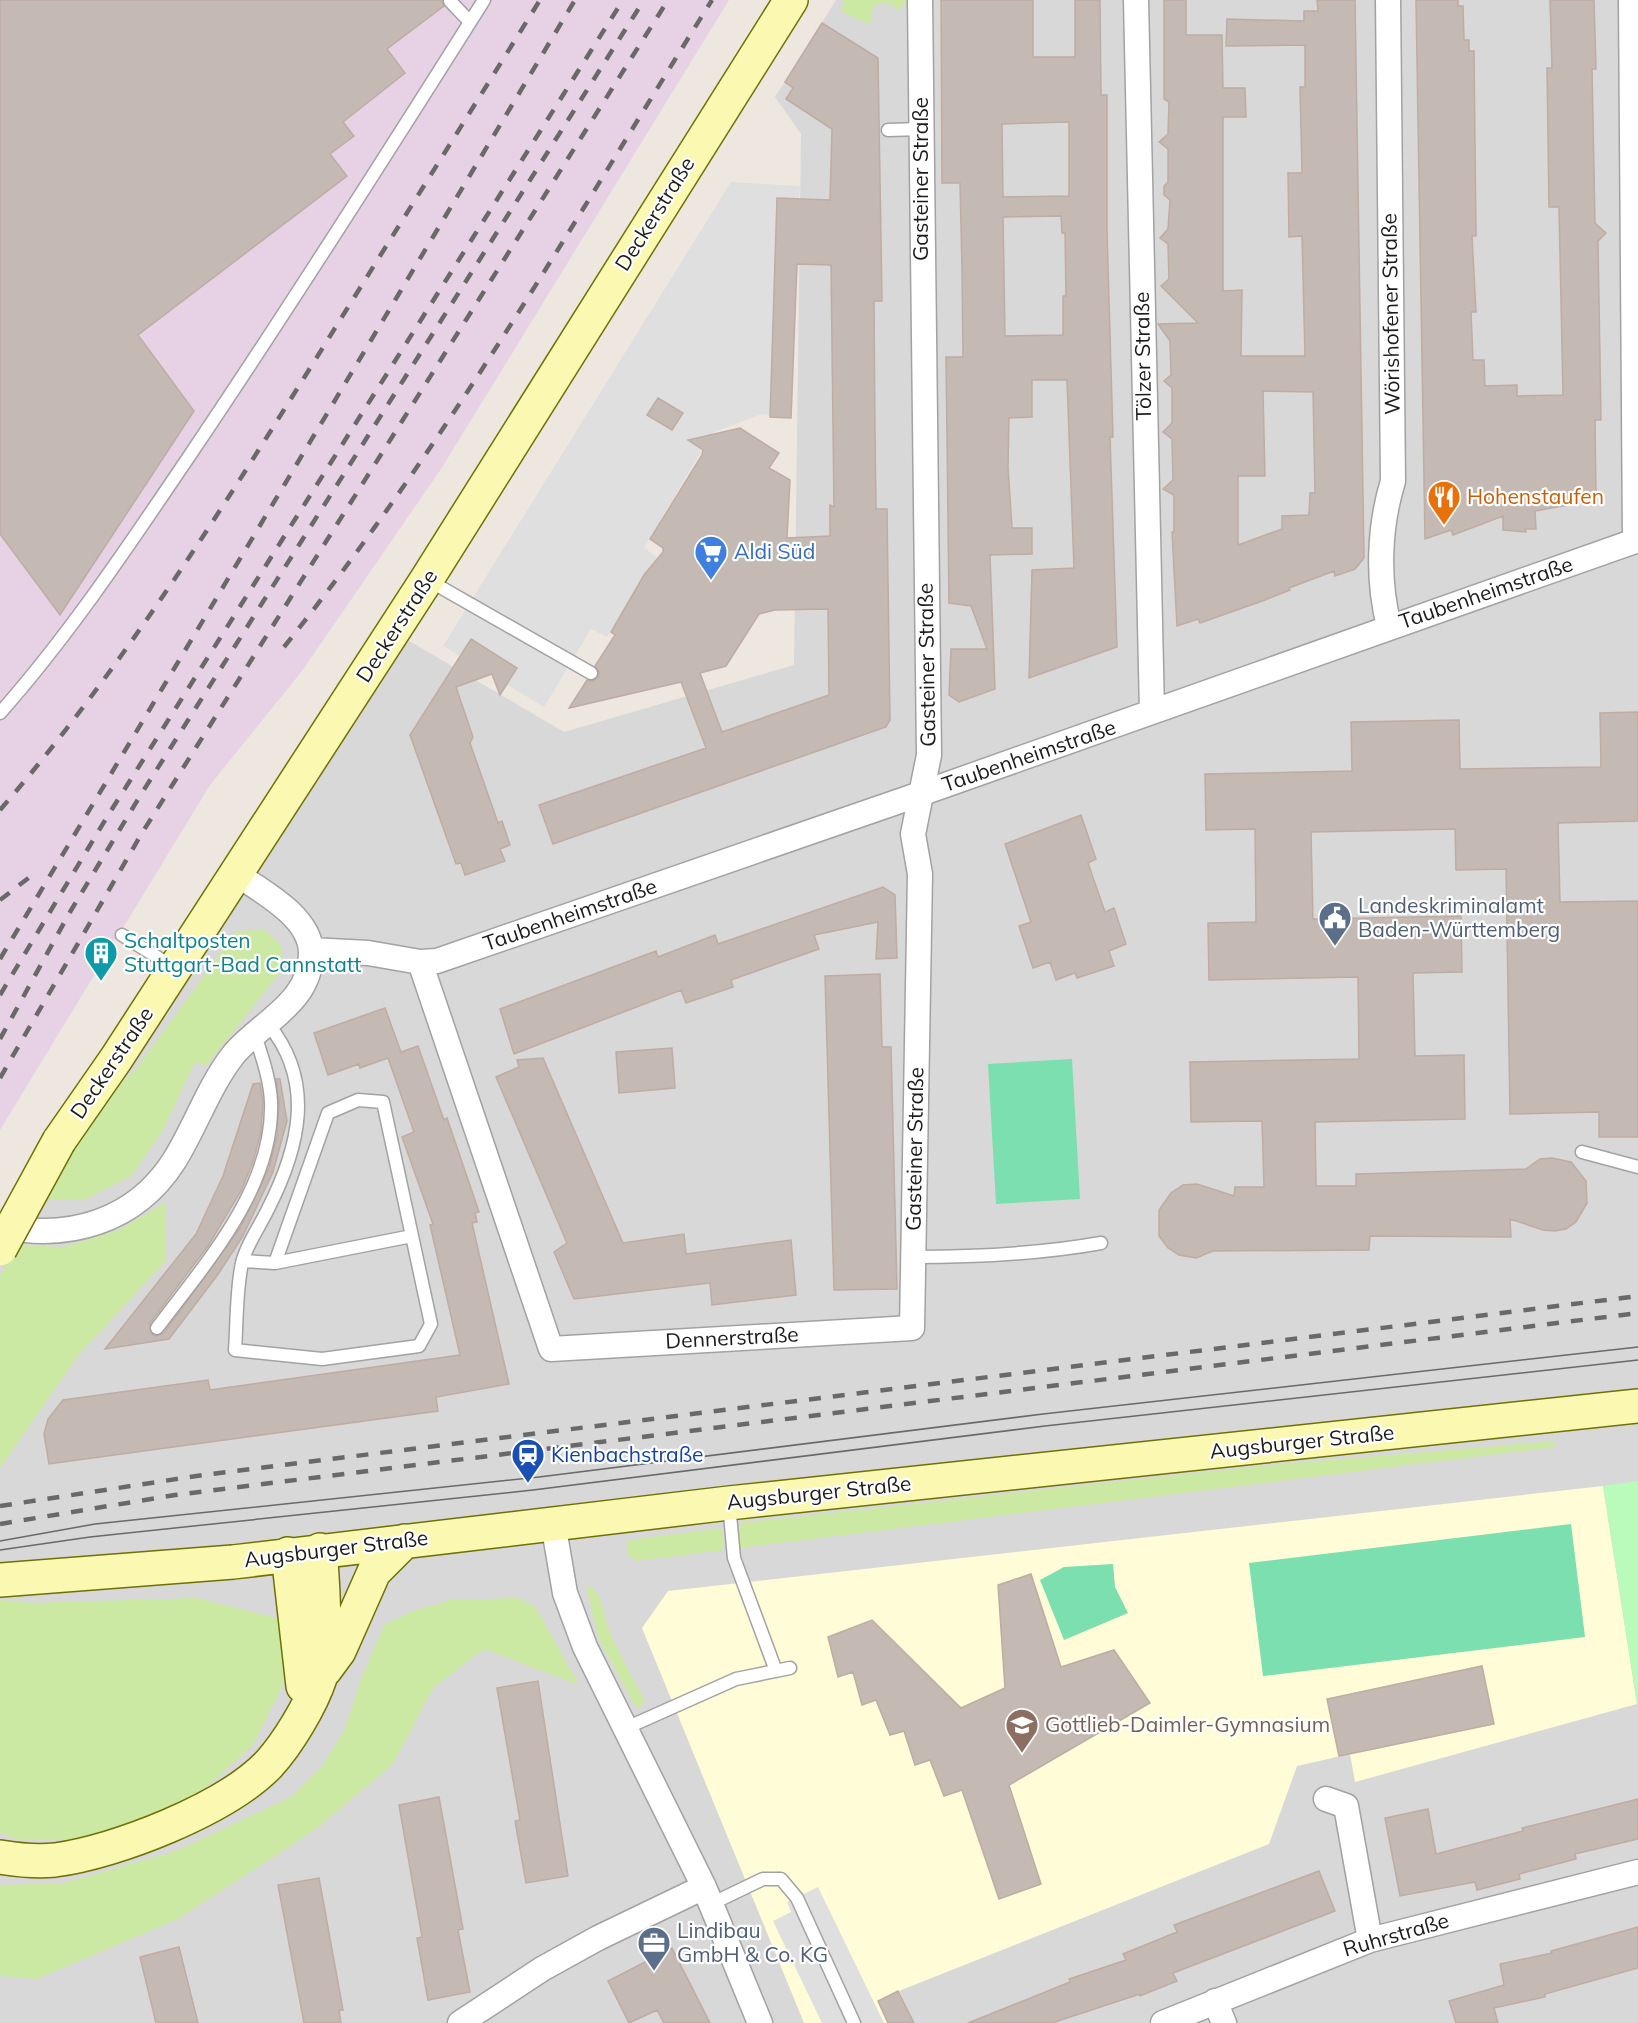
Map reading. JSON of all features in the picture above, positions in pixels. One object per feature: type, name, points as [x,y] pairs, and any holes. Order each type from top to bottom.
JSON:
[{"type":"street","name":"Deckerstraße","points":[[0,1249],[59,1142],[116,1059],[427,579],[791,0]]},
{"type":"street","name":"Gasteiner Straße","points":[[912,1328],[920,874],[913,834],[929,755],[920,0]]},
{"type":"street","name":"Tölzer Straße","points":[[1136,0],[1148,644],[1152,712]]},
{"type":"street","name":"Wörishofener Straße","points":[[1388,0],[1393,481],[1383,514],[1382,597],[1389,626]]},
{"type":"street","name":"Taubenheimstraße","points":[[420,962],[448,957],[921,794],[1389,626],[1635,541],[1631,0]]},
{"type":"street","points":[[0,1226],[27,1232],[74,1230],[102,1222],[130,1207],[162,1178],[175,1160],[222,1070],[237,1052],[283,1011],[298,992],[310,963],[311,950],[307,936],[299,924],[271,898],[235,873]]},
{"type":"street","points":[[311,950],[368,953],[420,962]]},
{"type":"street","name":"Dennerstraße","points":[[420,962],[551,1349],[912,1328]]},
{"type":"street","name":"Augsburger Straße","points":[[0,1580],[232,1562],[729,1503],[1638,1406]]},
{"type":"street","points":[[553,1523],[565,1593],[585,1647],[708,1895],[760,2023]]},
{"type":"street","points":[[0,1857],[37,1861],[74,1856],[150,1832],[197,1812],[233,1792],[268,1764],[292,1734],[321,1677],[339,1651],[374,1572],[405,1541]]},
{"type":"street","points":[[304,1552],[325,1621],[321,1677]]},
{"type":"street","points":[[304,1552],[301,1648],[305,1707]]},
{"type":"street","points":[[1326,1799],[1346,1806],[1370,1940]]},
{"type":"street","name":"Ruhrstraße","points":[[1163,2023],[1370,1940],[1638,1872]]},
{"type":"street","points":[[460,2023],[551,1964],[708,1895]]},
{"type":"street","points":[[1215,2001],[1224,2023]]},
{"type":"lane","points":[[0,713],[37,672],[125,550],[297,297],[484,0]]},
{"type":"lane","points":[[450,1],[470,22]]},
{"type":"lane","points":[[888,130],[921,129]]},
{"type":"lane","points":[[427,579],[591,673]]},
{"type":"lane","points":[[122,934],[174,968]]},
{"type":"lane","points":[[262,1030],[282,1042],[296,1088],[299,1125],[285,1176],[243,1262],[235,1350],[322,1359],[419,1346],[431,1324],[383,1102],[358,1100],[328,1113],[275,1263]]},
{"type":"lane","points":[[157,1328],[231,1230],[259,1168],[270,1127],[271,1101],[262,1030]]},
{"type":"lane","points":[[1582,1152],[1638,1167]]},
{"type":"lane","points":[[243,1262],[275,1263],[412,1236]]},
{"type":"lane","points":[[913,1257],[977,1257],[1055,1251],[1101,1243]]},
{"type":"lane","points":[[729,1503],[734,1557],[776,1671]]},
{"type":"lane","points":[[626,1728],[736,1679],[790,1668]]},
{"type":"lane","points":[[708,1895],[763,1879],[781,1880],[797,1898],[854,2023]]},
{"type":"shaded area","points":[[0,0],[729,0],[441,469],[302,671],[210,785],[0,1130]]},
{"type":"shaded area","points":[[836,0],[1638,0],[1638,2023],[0,2023],[0,1246],[389,629],[564,732],[794,665],[801,134],[775,97]]},
{"type":"shaded area","points":[[731,182],[800,186],[798,213],[776,213],[773,344],[794,345],[793,375],[772,374],[772,384],[792,384],[791,418],[762,414],[712,433],[644,548],[657,557],[607,637],[591,629],[544,707],[443,646]]},
{"type":"shaded area","name":"Gottlieb-Daimler-Gymnasium","points":[[1603,1486],[1637,1704],[1355,1782],[1350,1754],[1297,1766],[1269,1844],[899,1991],[911,2016],[898,2023],[804,2023],[642,1628],[668,1591]]},
{"type":"shaded area","points":[[818,1887],[884,2023],[822,2023],[773,1921],[791,1912],[787,1902]]},
{"type":"green space","points":[[844,0],[907,0],[898,11],[890,3],[879,3],[871,10],[871,21],[868,24],[841,11]]},
{"type":"green space","points":[[264,929],[282,946],[282,970],[206,1066],[195,1062],[163,1130],[132,1175],[85,1200],[43,1199],[99,1105],[136,1069],[236,932]]},
{"type":"green space","points":[[1072,1059],[1080,1199],[996,1204],[988,1064]]},
{"type":"green space","points":[[166,1202],[165,1262],[80,1353],[0,1468],[0,1277],[15,1245],[63,1247],[119,1230]]},
{"type":"green space","points":[[1555,1441],[1554,1447],[740,1548],[739,1523],[1272,1465]]},
{"type":"green space","points":[[1638,1481],[1638,1703],[1637,1704],[1603,1486]]},
{"type":"green space","points":[[1571,1524],[1585,1637],[1263,1676],[1249,1563]]},
{"type":"green space","points":[[722,1528],[724,1550],[636,1561],[628,1555],[628,1540]]},
{"type":"green space","points":[[1113,1564],[1115,1587],[1128,1613],[1064,1640],[1040,1580],[1064,1567]]},
{"type":"green space","points":[[591,1586],[599,1596],[610,1634],[645,1702],[637,1709],[599,1639],[586,1587]]},
{"type":"green space","points":[[197,1598],[281,1619],[284,1683],[253,1745],[203,1790],[140,1821],[73,1840],[17,1839],[0,1833],[0,1600],[32,1603]]},
{"type":"green space","points":[[517,1598],[535,1606],[579,1685],[484,1649],[433,1688],[393,1764],[316,1829],[178,1919],[37,1979],[0,1976],[0,1885],[64,1883],[176,1851],[291,1797],[321,1768],[344,1731],[363,1674],[384,1625],[415,1610],[451,1600]]},
{"type":"building","points":[[0,0],[442,0],[444,6],[387,49],[405,73],[343,122],[354,136],[330,154],[347,176],[138,335],[194,411],[60,615],[0,534]]},
{"type":"building","points":[[941,0],[1033,0],[1033,57],[1075,57],[1075,0],[1100,0],[1101,95],[1107,95],[1107,231],[1113,437],[1110,437],[1117,647],[1029,678],[1032,570],[1074,568],[1067,380],[1032,380],[1032,417],[1009,418],[1008,467],[1012,528],[1032,528],[1032,554],[990,555],[995,689],[959,702],[949,695],[951,649],[987,649],[971,606],[949,603],[946,357],[963,357],[962,268],[960,183],[942,183]],"holes":[[[1069,122],[1069,196],[1003,197],[1002,124]],[[1061,216],[1062,233],[1065,233],[1066,296],[1063,296],[1063,335],[1005,336],[1003,217]]]},
{"type":"building","points":[[1164,0],[1186,0],[1186,35],[1222,35],[1223,88],[1245,88],[1246,117],[1223,117],[1223,291],[1242,290],[1241,356],[1305,356],[1302,236],[1289,237],[1288,173],[1302,173],[1300,87],[1305,87],[1305,45],[1226,46],[1227,19],[1304,21],[1304,11],[1318,11],[1317,0],[1355,0],[1364,558],[1355,569],[1335,576],[1334,571],[1265,600],[1200,623],[1198,619],[1177,626],[1172,532],[1174,532],[1174,495],[1163,489],[1173,480],[1172,439],[1163,432],[1172,423],[1172,388],[1164,381],[1171,375],[1170,341],[1158,324],[1198,323],[1161,286],[1169,279],[1168,244],[1160,238],[1168,229],[1170,200],[1164,195],[1164,186],[1168,182],[1168,149],[1159,142],[1168,134],[1169,102],[1164,99]],"holes":[[[1263,391],[1313,392],[1315,493],[1310,493],[1309,515],[1282,516],[1282,529],[1238,545],[1238,476],[1265,476]]]},
{"type":"building","points":[[1416,0],[1458,0],[1458,6],[1463,6],[1464,40],[1469,40],[1469,51],[1474,51],[1476,236],[1472,236],[1476,312],[1471,312],[1473,360],[1484,360],[1485,386],[1517,385],[1517,396],[1563,395],[1559,207],[1549,207],[1547,68],[1552,68],[1550,0],[1594,0],[1596,69],[1592,69],[1595,223],[1606,233],[1598,241],[1601,420],[1595,420],[1596,500],[1535,511],[1536,529],[1525,529],[1526,532],[1503,530],[1503,516],[1453,535],[1451,530],[1425,539]]},
{"type":"building","points":[[822,23],[878,58],[882,301],[874,301],[876,509],[887,509],[890,720],[886,727],[553,844],[539,805],[706,748],[681,682],[569,708],[587,680],[592,681],[598,678],[599,672],[595,666],[615,635],[611,632],[644,575],[663,552],[663,548],[650,539],[702,455],[703,450],[688,440],[740,428],[779,453],[769,468],[790,480],[787,538],[830,536],[830,505],[834,507],[831,265],[797,264],[791,418],[770,417],[777,198],[830,200],[832,129],[786,99],[793,88],[785,82]],"holes":[[[828,609],[829,695],[722,732],[700,673],[726,666],[759,614],[775,610]]]},
{"type":"building","points":[[658,398],[683,413],[672,430],[647,415]]},
{"type":"building","points":[[471,639],[517,668],[500,695],[492,674],[456,687],[473,737],[470,743],[498,823],[502,821],[510,845],[500,849],[505,861],[465,875],[461,863],[456,864],[410,735]]},
{"type":"building","name":"Landeskriminalamt Baden-Württemberg","points":[[1638,712],[1638,821],[1558,823],[1560,902],[1638,901],[1638,1137],[1599,1137],[1599,1112],[1510,1114],[1506,869],[1456,870],[1455,829],[1311,832],[1313,919],[1461,916],[1462,972],[1413,973],[1415,1056],[1464,1055],[1465,1119],[1315,1122],[1316,1186],[1356,1186],[1356,1174],[1526,1169],[1540,1159],[1552,1158],[1571,1162],[1586,1181],[1587,1203],[1576,1222],[1566,1229],[1555,1231],[1543,1230],[1510,1219],[1511,1237],[1370,1236],[1369,1250],[1213,1251],[1196,1258],[1179,1255],[1168,1248],[1159,1236],[1159,1210],[1171,1193],[1183,1185],[1197,1184],[1234,1196],[1235,1187],[1264,1187],[1262,1121],[1191,1122],[1190,1062],[1359,1059],[1358,977],[1209,980],[1208,923],[1256,922],[1255,829],[1206,830],[1205,774],[1352,771],[1351,722],[1459,720],[1460,769],[1601,767],[1600,713]]},
{"type":"building","points":[[1081,815],[1096,859],[1088,863],[1105,912],[1114,908],[1126,944],[1109,951],[1114,966],[1077,978],[1075,973],[1056,980],[1050,962],[1033,968],[1019,926],[1031,922],[1005,844]]},
{"type":"building","points":[[883,887],[895,895],[897,958],[876,959],[878,922],[814,935],[819,949],[731,980],[733,987],[686,1003],[681,990],[514,1054],[500,1009],[656,951],[658,957],[715,935],[718,944]]},
{"type":"building","points":[[880,974],[882,1047],[891,1047],[897,1289],[834,1290],[825,976]]},
{"type":"building","points":[[385,1008],[401,1052],[418,1046],[444,1120],[447,1118],[479,1212],[475,1213],[477,1222],[472,1223],[509,1384],[436,1397],[438,1411],[49,1464],[44,1434],[48,1419],[63,1400],[208,1380],[210,1390],[460,1355],[430,1225],[433,1224],[402,1137],[414,1132],[388,1058],[360,1068],[359,1064],[328,1075],[314,1033]]},
{"type":"building","points":[[672,1048],[675,1088],[619,1093],[616,1052]]},
{"type":"building","points":[[543,1058],[623,1243],[684,1234],[686,1254],[791,1240],[796,1295],[712,1305],[710,1283],[574,1299],[554,1252],[567,1243],[496,1077],[519,1067],[517,1060]]},
{"type":"building","points":[[276,1079],[280,1079],[287,1121],[273,1172],[243,1236],[219,1273],[169,1339],[105,1349],[196,1234],[223,1176],[253,1084],[260,1083],[263,1102],[261,1132],[253,1162],[241,1191],[208,1246],[150,1323],[152,1334],[157,1336],[164,1333],[240,1228],[269,1168],[277,1136],[279,1102]]},
{"type":"building","points":[[1031,1574],[1061,1667],[1114,1650],[1150,1703],[1009,1785],[1041,1884],[999,1899],[962,1790],[944,1796],[930,1760],[915,1765],[904,1731],[890,1735],[876,1700],[862,1705],[853,1672],[838,1677],[828,1637],[872,1620],[961,1708],[1005,1688],[998,1585]]},
{"type":"building","points":[[1482,1666],[1494,1724],[1339,1756],[1327,1699]]},
{"type":"building","points":[[538,1681],[568,1876],[526,1883],[515,1821],[520,1820],[497,1688]]},
{"type":"building","points":[[439,1797],[463,1929],[458,1930],[470,1992],[428,2000],[417,1938],[422,1937],[399,1805]]},
{"type":"building","points":[[1638,1799],[1638,1839],[1575,1854],[1576,1859],[1519,1874],[1520,1879],[1477,1890],[1475,1882],[1400,1896],[1385,1818],[1428,1809],[1436,1854],[1523,1831],[1522,1828]]},
{"type":"building","points":[[1319,1871],[1335,1911],[1173,1973],[1177,1981],[1140,1996],[1140,1994],[1052,2023],[968,2023],[1070,1982],[1069,1979],[1126,1960],[1123,1954],[1177,1932],[1174,1925]]},
{"type":"building","points":[[319,1878],[343,2010],[339,2010],[341,2023],[304,2023],[278,1885]]},
{"type":"building","points":[[1638,1927],[1638,1968],[1545,1994],[1545,1997],[1494,2008],[1498,2023],[1456,2023],[1449,2001],[1504,1985],[1500,1964],[1552,1953],[1551,1951]]},
{"type":"building","points":[[179,1947],[198,2023],[156,2023],[140,1957]]},
{"type":"building","points":[[672,1948],[710,2023],[664,2023],[657,2010],[629,2023],[608,1981]]},
{"type":"building","points":[[898,1991],[914,2023],[888,2023],[878,2001]]},
{"type":"tram line","points":[[0,1541],[95,1524],[539,1477],[1043,1414],[1638,1347]]},
{"type":"tram line","points":[[0,1550],[90,1537],[533,1490],[1045,1426],[1638,1360]]},
{"type":"railway","points":[[0,810],[44,757],[128,647],[206,532],[540,0]]},
{"type":"railway","points":[[0,959],[575,0]]},
{"type":"railway","points":[[0,995],[107,817],[623,0]]},
{"type":"railway","points":[[0,1039],[70,912],[140,796],[644,0]]},
{"type":"railway","points":[[0,1078],[142,833],[668,0]]},
{"type":"railway","points":[[284,647],[400,491],[454,411],[559,248],[712,0]]},
{"type":"railway","points":[[0,900],[35,873]]},
{"type":"railway","points":[[0,1506],[203,1475],[1638,1296]]},
{"type":"railway","points":[[0,1524],[175,1495],[1638,1313]]},
{"type":"place","name":"Hohenstaufen","points":[[1444,526]]},
{"type":"place","name":"Aldi Süd","points":[[711,581]]},
{"type":"place","name":"Landeskriminalamt Baden-Württemberg","points":[[1335,947]]},
{"type":"place","name":"Schaltposten Stuttgart-Bad Cannstatt","points":[[101,982]]},
{"type":"place","name":"Kienbachstraße","points":[[528,1484]]},
{"type":"place","name":"Gottlieb-Daimler-Gymnasium","points":[[1022,1754]]},
{"type":"place","name":"Lindibau GmbH & Co. KG","points":[[654,1972]]}]
